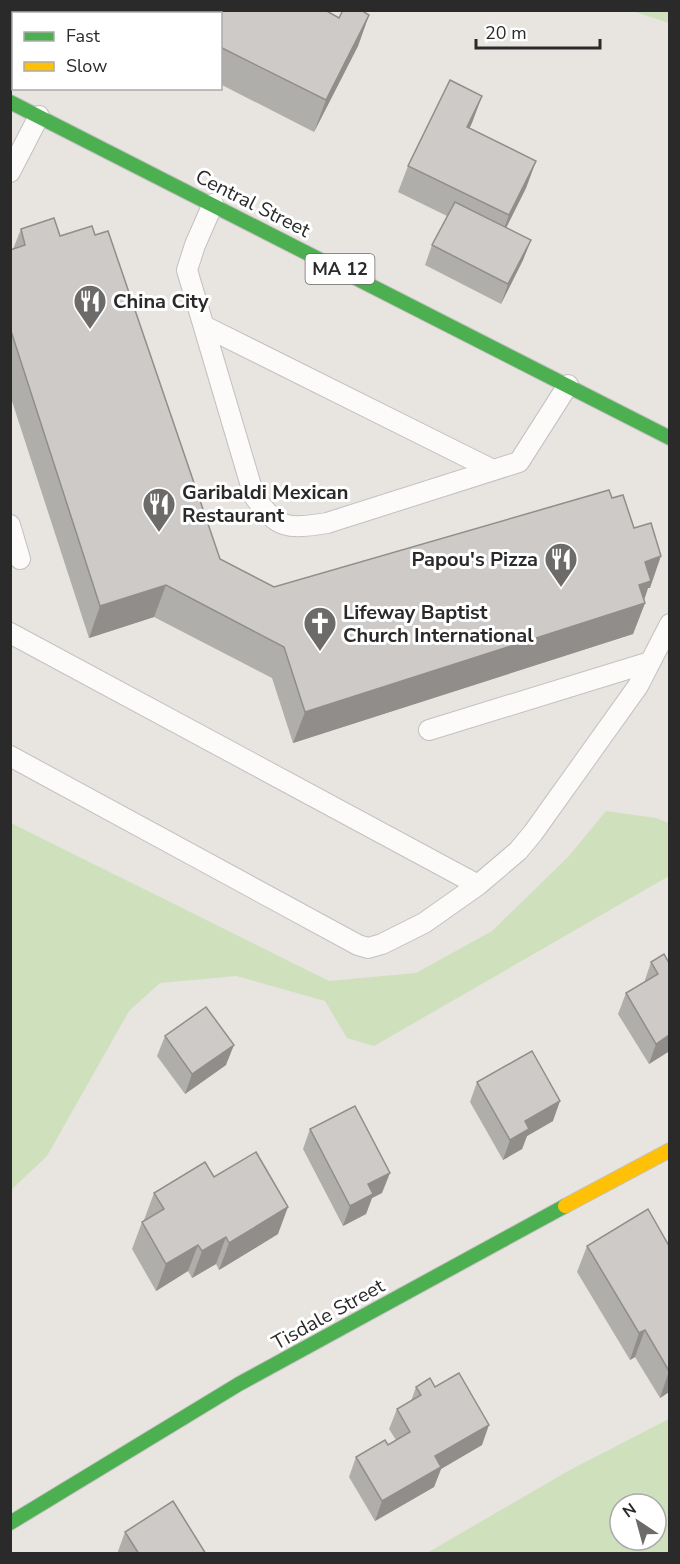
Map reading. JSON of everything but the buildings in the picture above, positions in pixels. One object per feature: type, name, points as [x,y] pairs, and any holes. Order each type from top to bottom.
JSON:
[{"type":"street","name":"Central Street","points":[[10,102],[669,438]]},
{"type":"street","name":"Tisdale Street","points":[[10,1523],[239,1384],[669,1150]]},
{"type":"lane","points":[[10,172],[39,116]]},
{"type":"lane","points":[[213,204],[187,270],[254,496],[265,512],[280,524],[303,527],[327,523],[519,462],[568,385]]},
{"type":"lane","points":[[204,326],[493,470]]},
{"type":"lane","points":[[10,525],[20,559]]},
{"type":"lane","points":[[10,756],[358,945],[368,948],[382,944],[424,922],[478,885],[518,851],[638,686],[669,624]]},
{"type":"lane","points":[[10,633],[478,885]]},
{"type":"lane","points":[[429,730],[650,662]]},
{"type":"green space","points":[[632,11],[669,11],[669,23]]},
{"type":"green space","points":[[606,811],[656,818],[669,823],[669,876],[374,1046],[347,1038],[325,1001],[236,976],[160,983],[129,1011],[47,1156],[11,1190],[11,823],[329,981],[416,973],[492,931],[568,857]]},
{"type":"green space","points":[[669,1419],[669,1553],[427,1553],[568,1471]]},
{"type":"traffic: fast","points":[[10,102],[670,438]]},
{"type":"traffic: fast","points":[[10,1523],[239,1384],[565,1206]]},
{"type":"traffic: slow","points":[[565,1206],[670,1150]]},
{"type":"place","name":"China City","points":[[90,330]]},
{"type":"place","name":"Garibaldi Mexican Restaurant","points":[[159,533]]},
{"type":"place","name":"Papou's Pizza","points":[[561,588]]},
{"type":"place","name":"Lifeway Baptist Church International","points":[[320,652]]}]
